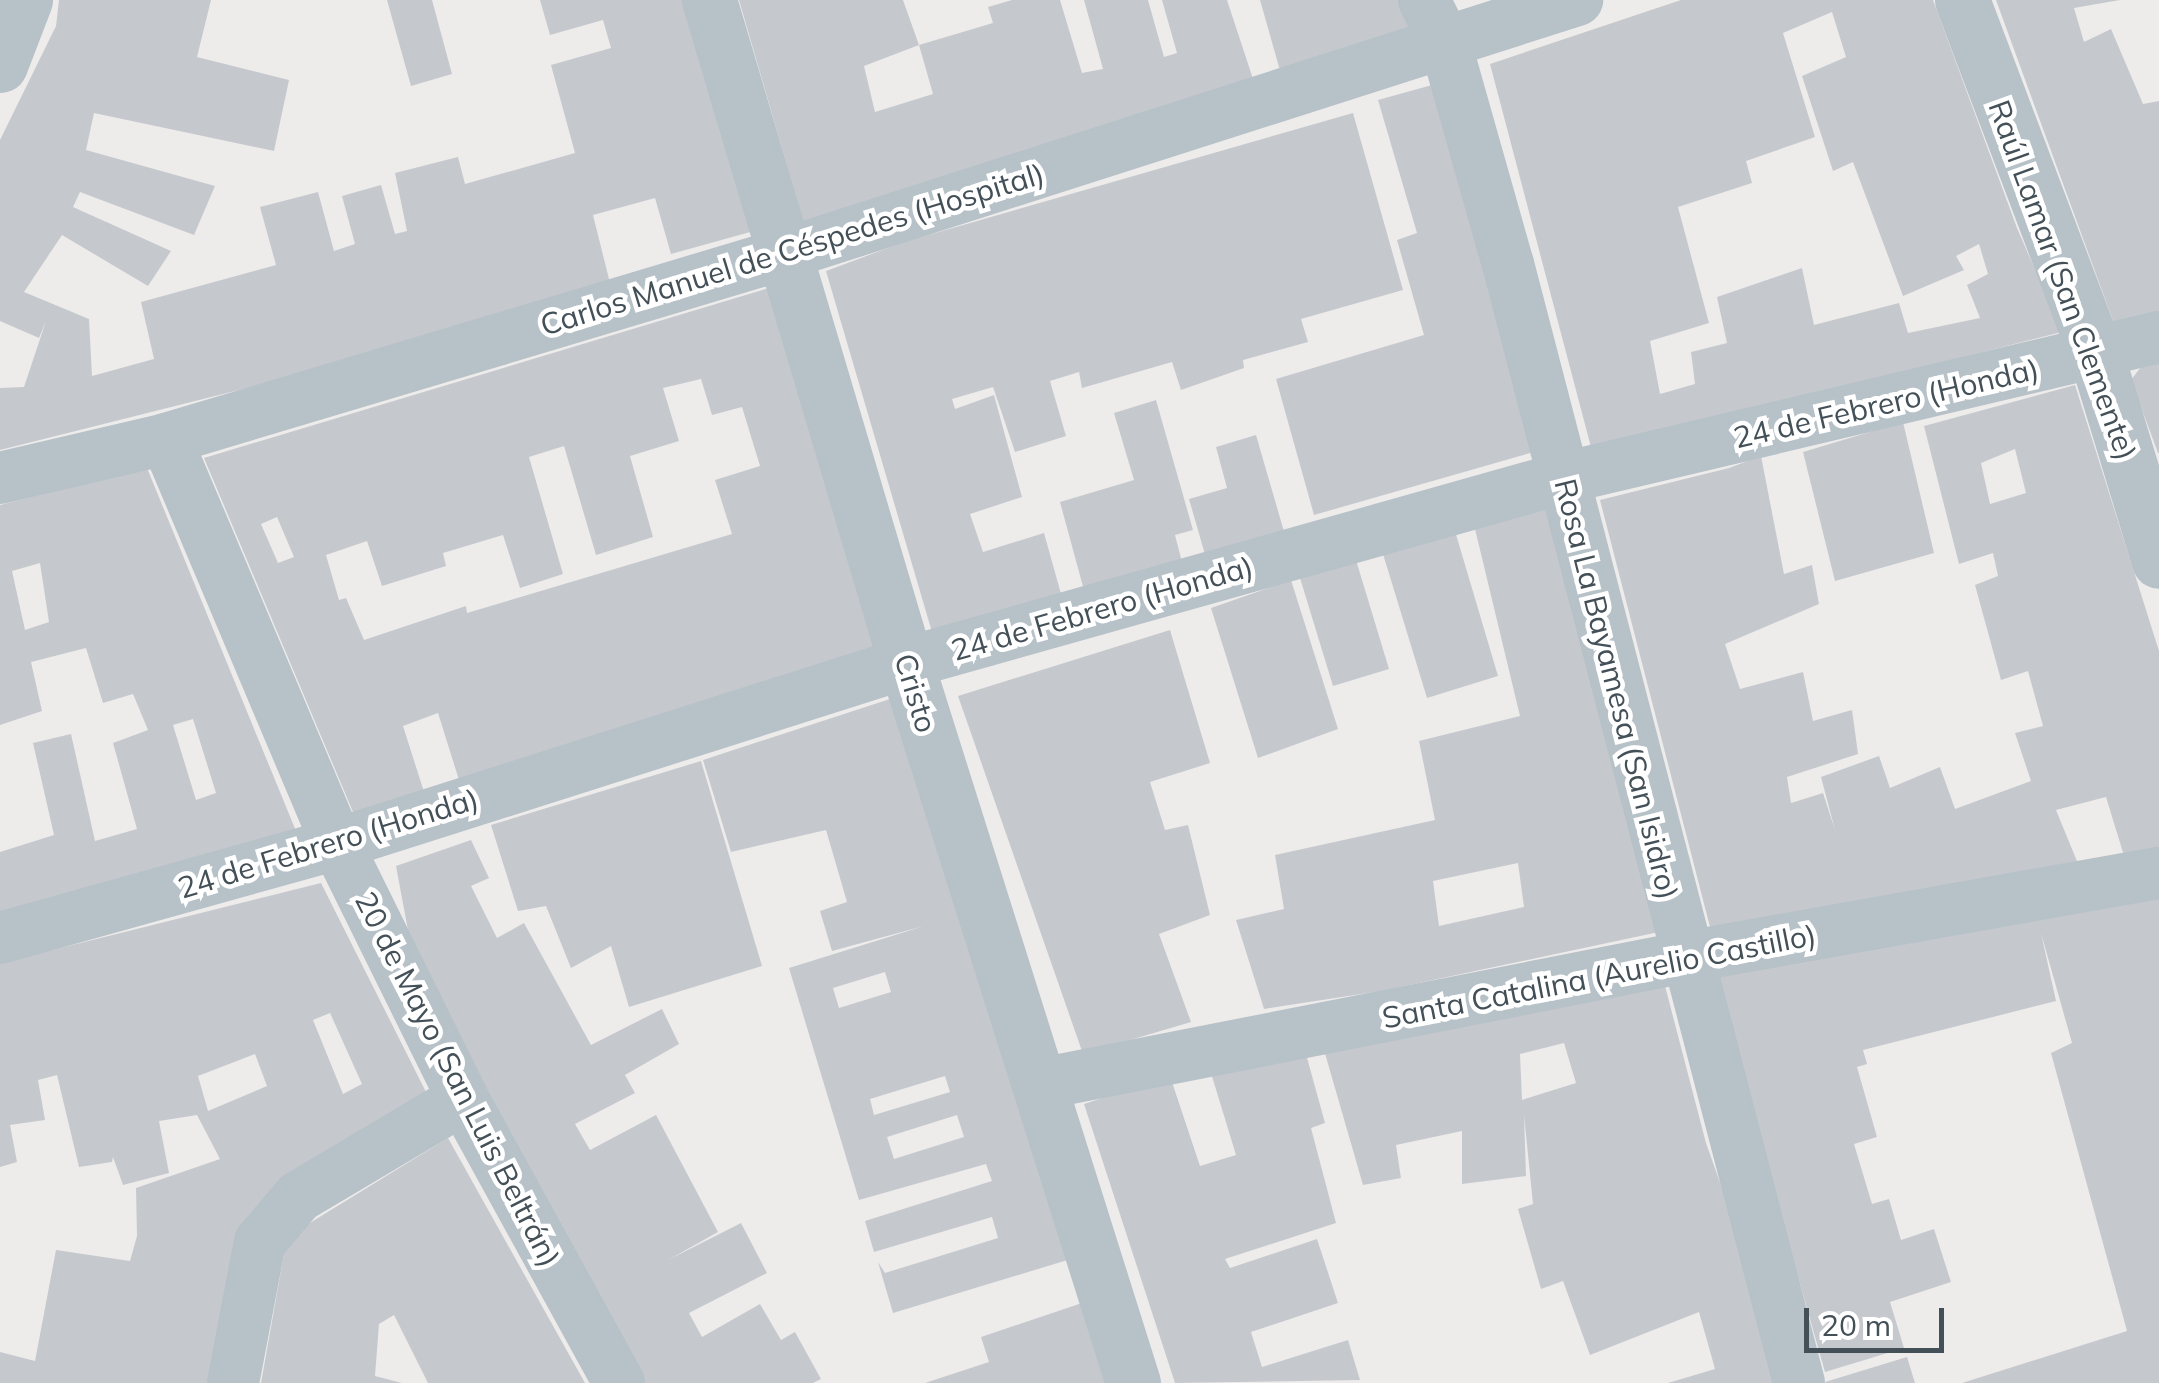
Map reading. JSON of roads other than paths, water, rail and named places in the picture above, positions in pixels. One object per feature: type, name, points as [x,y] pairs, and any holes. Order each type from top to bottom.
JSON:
[{"type":"street","points":[[0,65],[25,0]]},
{"type":"street","name":"Cristo","points":[[709,0],[906,663],[1133,1383]]},
{"type":"street","name":"Carlos Manuel de Céspedes (Hospital)","points":[[0,478],[166,439],[784,254],[1434,21],[1578,0]]},
{"type":"street","name":"Raúl Lamar (San Clemente)","points":[[1962,0],[2096,354],[2159,562]]},
{"type":"street","name":"Rosa La Bayamesa (San Isidro)","points":[[1434,21],[1563,478],[1798,1383]]},
{"type":"street","name":"24 de Febrero (Honda)","points":[[0,938],[337,844],[906,663],[1563,478],[2159,336]]},
{"type":"street","name":"20 de Mayo (San Luis Beltrán)","points":[[166,439],[337,844],[463,1099],[619,1383]]},
{"type":"street","name":"Santa Catalina (Aurelio Castillo)","points":[[1040,1084],[1686,957],[2159,873]]},
{"type":"street","points":[[232,1383],[260,1242],[298,1197],[463,1099]]}]
